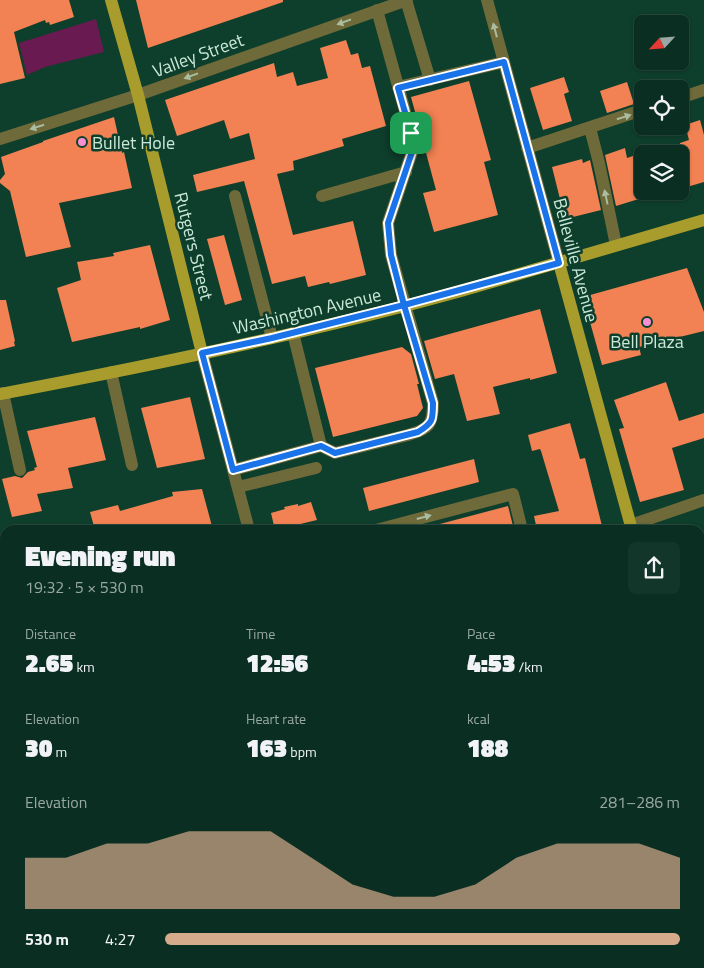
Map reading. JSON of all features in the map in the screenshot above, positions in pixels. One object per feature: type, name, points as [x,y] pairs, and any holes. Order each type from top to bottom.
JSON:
[{"type":"main road","name":"Rutgers Street","points":[[111,0],[138,95],[202,353]]},
{"type":"main road","name":"Washington Avenue","points":[[2,394],[293,333],[559,263],[704,220]]},
{"type":"main road","name":"Belleville Avenue","points":[[559,263],[630,525]]},
{"type":"street","name":"Valley Street","points":[[0,139],[138,95],[406,0]]},
{"type":"street","points":[[406,0],[430,80]]},
{"type":"street","name":"Belleville Avenue","points":[[487,0],[559,263]]},
{"type":"street","points":[[233,470],[321,446],[335,453],[418,432],[433,419],[433,403],[391,255],[388,223],[412,152],[411,133],[377,10]]},
{"type":"street","points":[[398,88],[504,62]]},
{"type":"street","points":[[689,95],[704,90]]},
{"type":"street","points":[[527,148],[634,113]]},
{"type":"street","points":[[590,128],[616,245]]},
{"type":"street","points":[[322,196],[406,172]]},
{"type":"street","points":[[235,196],[272,338]]},
{"type":"street","points":[[293,333],[321,446]]},
{"type":"street","name":"Rutgers Street","points":[[202,353],[247,525]]},
{"type":"street","points":[[111,372],[132,465]]},
{"type":"street","points":[[2,394],[20,470]]},
{"type":"street","points":[[238,487],[316,468]]},
{"type":"street","points":[[395,525],[513,494],[521,525]]},
{"type":"street","points":[[639,525],[704,500]]},
{"type":"shaded area","points":[[96,19],[104,52],[45,67],[27,75],[19,43]]},
{"type":"building","points":[[0,0],[69,0],[74,17],[50,25],[45,20],[14,32],[25,78],[0,84]]},
{"type":"building","points":[[136,0],[283,0],[283,2],[148,48]]},
{"type":"building","points":[[346,40],[351,55],[358,53],[362,68],[370,66],[386,126],[342,139],[344,146],[293,161],[294,170],[277,174],[293,235],[353,221],[366,275],[330,284],[329,282],[308,287],[305,276],[272,284],[244,181],[197,192],[193,175],[255,159],[249,133],[230,139],[224,120],[177,136],[165,100],[274,63],[277,77],[293,72],[297,86],[328,78],[320,48]]},
{"type":"building","points":[[564,77],[569,92],[564,94],[572,121],[543,130],[530,88]]},
{"type":"building","points":[[469,81],[491,160],[484,162],[498,215],[434,232],[423,193],[436,190],[411,97]]},
{"type":"building","points":[[627,82],[634,104],[607,113],[600,91]]},
{"type":"building","points":[[114,117],[132,188],[59,203],[71,247],[26,257],[10,191],[0,183],[5,174],[1,157]]},
{"type":"building","points":[[700,120],[704,135],[704,182],[689,186],[689,145],[680,145],[680,143],[689,140],[689,124]]},
{"type":"building","points":[[625,148],[627,158],[634,156],[636,200],[616,206],[605,155]]},
{"type":"building","points":[[582,159],[583,163],[590,160],[601,210],[565,219],[552,167]]},
{"type":"building","points":[[224,235],[242,300],[225,305],[207,239]]},
{"type":"building","points":[[150,245],[170,320],[140,329],[140,327],[72,342],[57,288],[81,280],[77,262],[114,256],[113,253]]},
{"type":"building","name":"Bell Plaza","points":[[687,268],[704,312],[704,331],[639,347],[641,355],[602,365],[583,297]]},
{"type":"building","points":[[0,300],[6,300],[15,346],[0,350]]},
{"type":"building","points":[[540,309],[557,373],[493,387],[500,414],[467,421],[454,374],[435,379],[424,341]]},
{"type":"building","points":[[402,347],[411,354],[419,384],[417,384],[423,408],[417,416],[333,437],[315,368]]},
{"type":"building","points":[[666,382],[679,421],[704,413],[704,438],[672,448],[684,490],[640,502],[619,429],[624,428],[614,400]]},
{"type":"building","points":[[190,397],[205,459],[157,468],[141,408]]},
{"type":"building","points":[[95,417],[106,460],[68,468],[73,488],[37,494],[42,511],[12,517],[2,479],[15,476],[22,478],[37,467],[27,431]]},
{"type":"building","points":[[570,423],[580,459],[585,458],[602,525],[536,525],[534,516],[559,511],[541,451],[540,449],[532,451],[528,435]]},
{"type":"building","points":[[474,459],[479,482],[369,511],[363,488]]},
{"type":"building","points":[[202,489],[212,525],[94,525],[90,512],[118,505],[120,511],[173,496],[172,492]]},
{"type":"building","points":[[311,502],[317,520],[296,525],[274,525],[271,513],[285,509],[284,507],[298,504],[298,506]]},
{"type":"building","points":[[508,506],[513,525],[436,525]]},
{"type":"place","name":"Bullet Hole","points":[[82,142]]},
{"type":"place","name":"Bell Plaza","points":[[647,322]]},
{"type":"route","points":[[411,133],[398,88],[504,62],[559,263],[404,305],[433,403],[433,419],[418,432],[335,453],[321,446],[233,470],[202,353],[272,338],[404,305],[391,255],[388,223],[412,152],[411,133]]}]
